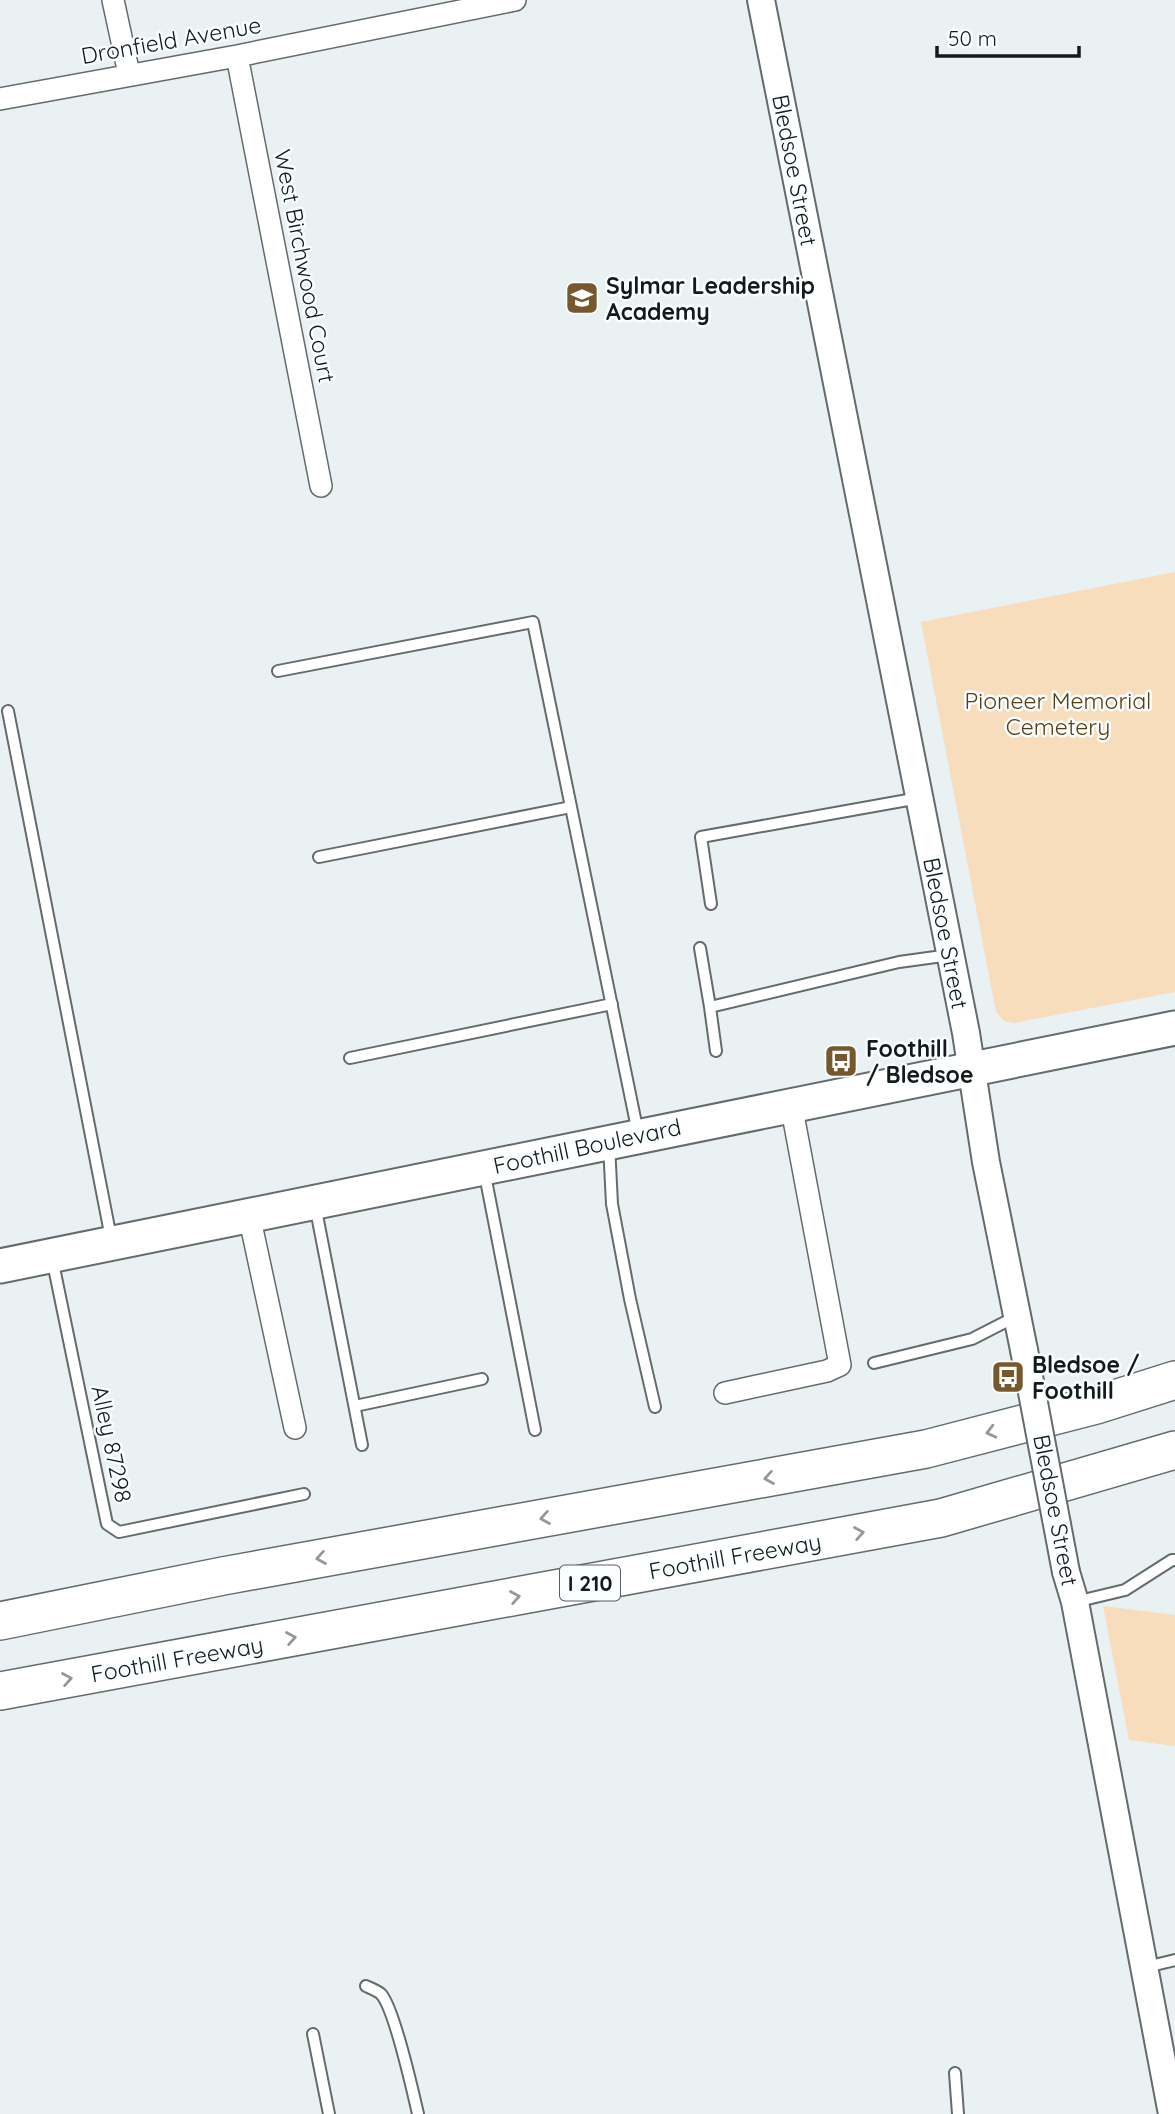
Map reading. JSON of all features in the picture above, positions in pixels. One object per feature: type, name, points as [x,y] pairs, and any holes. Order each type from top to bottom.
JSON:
[{"type":"highway","points":[[0,1621],[223,1576],[926,1449],[1096,1405],[1175,1380]]},
{"type":"highway","name":"Foothill Freeway","points":[[0,1691],[941,1518],[1175,1450]]},
{"type":"main road","name":"Foothill Boulevard","points":[[0,1266],[1175,1028]]},
{"type":"street","points":[[113,0],[129,74]]},
{"type":"street","name":"Dronfield Avenue","points":[[0,99],[237,56],[515,0]]},
{"type":"street","name":"Bledsoe Street","points":[[761,0],[973,1070],[986,1162],[1066,1572],[1075,1602],[1143,1968],[1167,2049],[1172,2114]]},
{"type":"street","name":"West Birchwood Court","points":[[237,56],[321,486]]},
{"type":"street","points":[[724,1393],[827,1371],[840,1365],[791,1104]]},
{"type":"street","points":[[249,1215],[295,1428]]},
{"type":"lane","points":[[278,671],[533,622],[612,1004],[624,1139],[612,1204],[655,1407]]},
{"type":"lane","points":[[8,711],[112,1245]]},
{"type":"lane","points":[[711,904],[701,837],[919,798]]},
{"type":"lane","points":[[319,857],[571,807]]},
{"type":"lane","points":[[700,948],[716,1051]]},
{"type":"lane","points":[[710,1007],[899,962],[950,955]]},
{"type":"lane","points":[[350,1058],[612,1004]]},
{"type":"lane","points":[[484,1168],[535,1430]]},
{"type":"lane","points":[[314,1202],[362,1445]]},
{"type":"lane","name":"Alley 87298","points":[[51,1255],[107,1524],[119,1532],[304,1494]]},
{"type":"lane","points":[[874,1363],[972,1339],[1017,1316]]},
{"type":"lane","points":[[355,1406],[482,1380]]},
{"type":"lane","points":[[1075,1602],[1125,1590],[1172,1559],[1175,1560]]},
{"type":"lane","points":[[1143,1968],[1175,1960]]},
{"type":"lane","points":[[366,1986],[381,1994],[388,2010],[410,2078],[418,2114]]},
{"type":"lane","points":[[313,2034],[329,2114]]},
{"type":"lane","points":[[955,2073],[958,2114]]},
{"type":"green space","name":"Pioneer Memorial Cemetery","points":[[1175,572],[1175,992],[1014,1023],[1004,1021],[996,1012],[921,622]]},
{"type":"green space","points":[[1103,1606],[1175,1615],[1175,1746],[1129,1740]]},
{"type":"place","name":"Sylmar Leadership Academy","points":[[582,298]]},
{"type":"place","name":"Foothill / Bledsoe","points":[[841,1061]]},
{"type":"place","name":"Bledsoe / Foothill","points":[[1008,1377]]}]
